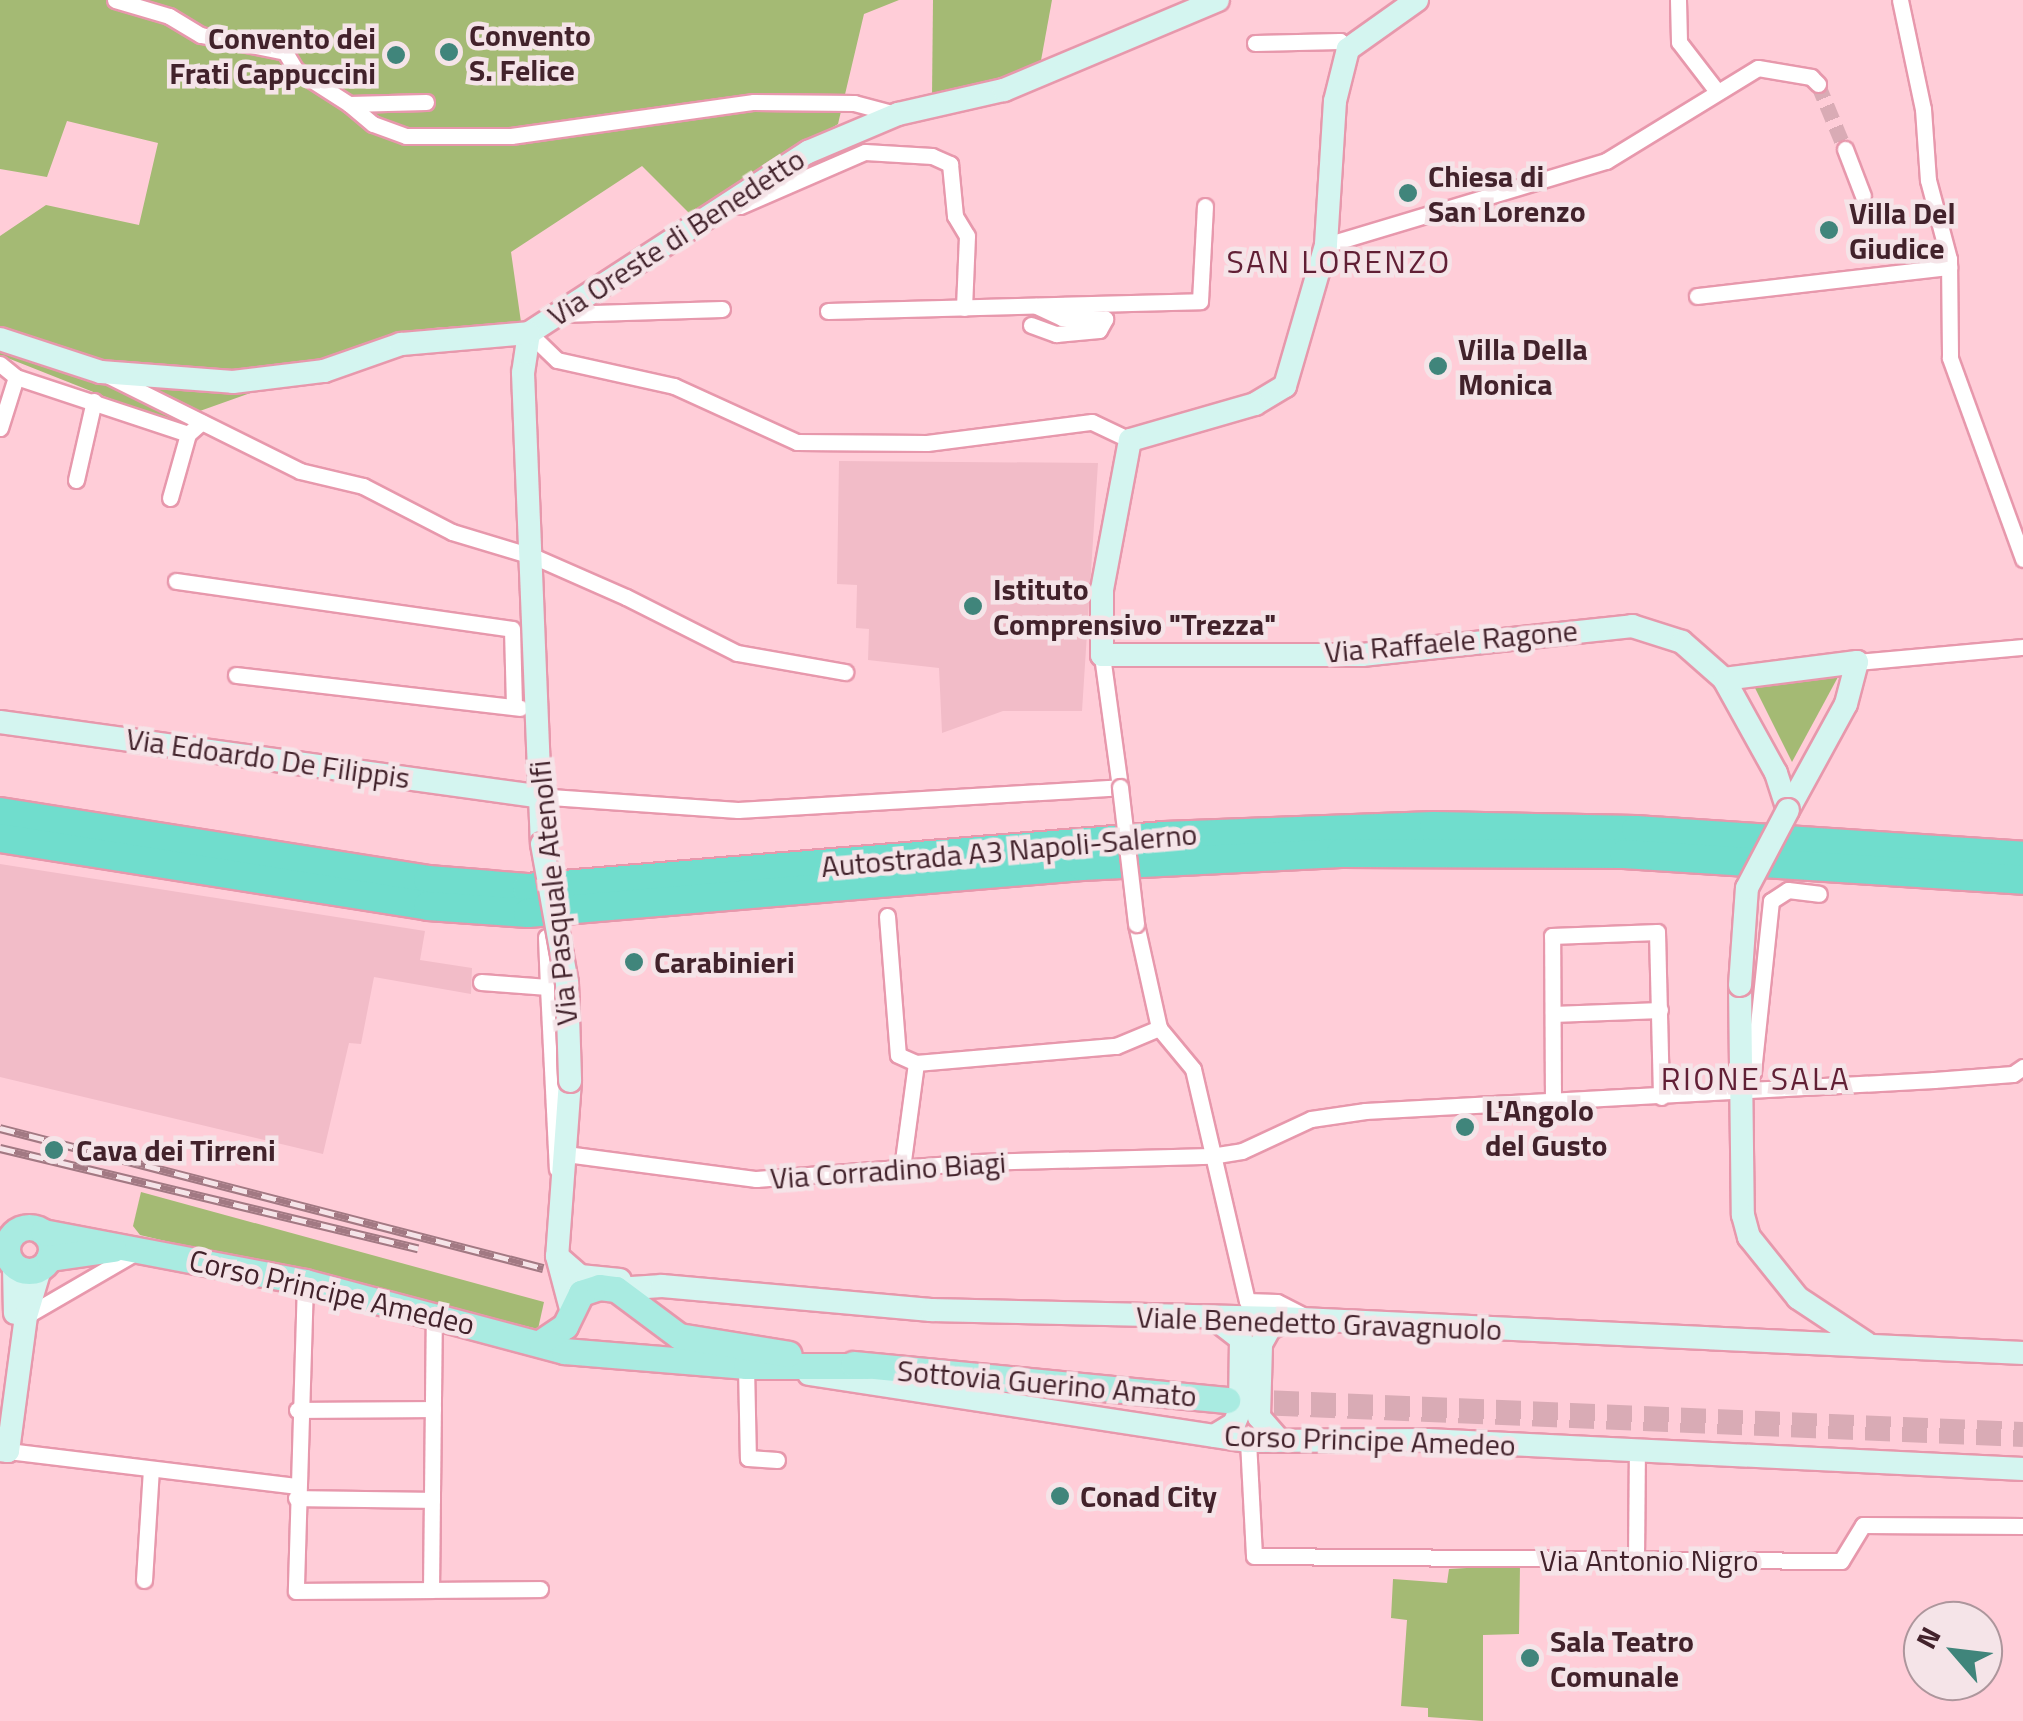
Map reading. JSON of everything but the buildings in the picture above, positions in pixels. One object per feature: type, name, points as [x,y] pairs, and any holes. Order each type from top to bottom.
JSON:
[{"type":"highway","name":"Autostrada A3 Napoli-Salerno","points":[[0,812],[428,880],[527,888],[1164,836],[1434,826],[1795,838],[2023,856]]},
{"type":"highway","name":"Autostrada A3 Napoli-Salerno","points":[[0,838],[428,906],[528,913],[1098,865],[1360,853],[1624,854],[2023,880]]},
{"type":"main road","points":[[21,1249],[132,1248]]},
{"type":"main road","name":"Corso Principe Amedeo","points":[[132,1248],[306,1282],[564,1351],[746,1366]]},
{"type":"main road","points":[[541,1342],[571,1314],[590,1289],[608,1283]]},
{"type":"main road","name":"Sottovia Guerino Amato","points":[[608,1283],[679,1336],[867,1366],[1227,1400]]},
{"type":"main road","points":[[571,1314],[602,1352]]},
{"type":"main road","name":"Sottovia Guerino Amato","points":[[746,1366],[867,1366]]},
{"type":"street","points":[[115,0],[169,16],[200,35],[284,52],[296,70],[374,124],[406,136],[511,136],[754,102],[854,103],[898,114]]},
{"type":"street","name":"Via Oreste di Benedetto","points":[[529,333],[552,314],[776,169],[898,114],[1004,90],[1218,0]]},
{"type":"street","points":[[101,372],[233,382],[324,370],[401,344],[529,333],[557,360],[674,386],[798,442],[927,443],[1092,422],[1130,440],[1255,404],[1286,386],[1326,245],[1335,102],[1348,49],[1417,0]]},
{"type":"street","points":[[1678,0],[1679,42],[1716,90]]},
{"type":"street","points":[[1900,0],[1949,266],[1950,358],[2023,559]]},
{"type":"street","points":[[1255,43],[1340,41],[1348,49]]},
{"type":"street","points":[[1326,245],[1606,161],[1716,90],[1758,68],[1791,78],[1811,77],[1818,84]]},
{"type":"street","points":[[349,104],[426,102]]},
{"type":"street","points":[[1845,149],[1863,196]]},
{"type":"street","points":[[716,211],[866,152],[932,156],[950,164],[955,216],[967,236],[964,308]]},
{"type":"street","points":[[828,312],[1200,302],[1205,206]]},
{"type":"street","points":[[1697,296],[1949,266]]},
{"type":"street","points":[[1031,325],[1056,334],[1099,330],[1105,319],[1062,318],[1036,306]]},
{"type":"street","points":[[552,314],[722,309]]},
{"type":"street","name":"Via Pasquale Atenolfi","points":[[529,333],[523,374],[535,557],[526,708],[542,844],[567,983],[570,1081],[556,1256],[571,1314]]},
{"type":"street","points":[[0,339],[101,372],[300,471],[363,486],[452,532],[535,557],[738,653],[845,672]]},
{"type":"street","points":[[0,364],[16,377],[188,434]]},
{"type":"street","points":[[0,428],[16,377]]},
{"type":"street","points":[[76,480],[94,401]]},
{"type":"street","points":[[170,498],[188,434],[202,422]]},
{"type":"street","points":[[1130,440],[1102,589],[1102,655],[1136,924],[1159,1028],[1192,1069],[1247,1301],[1278,1302],[1300,1319]]},
{"type":"street","points":[[176,580],[512,629],[526,708],[236,675]]},
{"type":"street","name":"Via Raffaele Ragone","points":[[1102,655],[1362,655],[1632,626],[1682,642],[1724,679],[1768,756],[1788,810]]},
{"type":"street","points":[[1724,679],[2023,647]]},
{"type":"street","points":[[1857,662],[1846,704],[1748,888],[1740,985],[1743,1215],[1763,1260],[1798,1298],[1843,1333],[1874,1346]]},
{"type":"street","points":[[1846,704],[1887,662]]},
{"type":"street","name":"Via Edoardo De Filippis","points":[[0,722],[536,796]]},
{"type":"street","points":[[536,796],[738,810],[1120,787]]},
{"type":"street","points":[[1740,1092],[1754,1072],[1771,901],[1788,890],[1819,894]]},
{"type":"street","points":[[887,916],[898,1055],[916,1063],[1116,1046],[1159,1028]]},
{"type":"street","points":[[1553,1103],[1552,936],[1656,932],[1661,1097]]},
{"type":"street","points":[[546,938],[560,1192]]},
{"type":"street","points":[[481,982],[548,987]]},
{"type":"street","points":[[1553,1014],[1660,1010]]},
{"type":"street","points":[[902,1168],[916,1063]]},
{"type":"street","name":"Via Corradino Biagi","points":[[566,1154],[756,1179],[902,1168],[1212,1156],[1242,1151],[1312,1119],[1365,1111],[1934,1080],[2013,1074],[2023,1067]]},
{"type":"street","points":[[0,1415],[20,1317],[132,1248]]},
{"type":"street","points":[[21,1249],[20,1317],[4,1450],[296,1492],[432,1500]]},
{"type":"street","points":[[556,1256],[580,1276],[608,1283]]},
{"type":"street","points":[[306,1282],[296,1410],[296,1591],[540,1589]]},
{"type":"street","name":"Viale Benedetto Gravagnuolo","points":[[608,1283],[931,1310],[1300,1319],[1777,1345],[2023,1353]]},
{"type":"street","points":[[0,1298],[20,1317]]},
{"type":"street","points":[[1777,1345],[1797,1326],[1798,1298]]},
{"type":"street","points":[[431,1590],[434,1314]]},
{"type":"street","points":[[1210,1317],[1227,1322],[1242,1339],[1240,1410],[1234,1424],[1214,1436]]},
{"type":"street","points":[[1279,1440],[1260,1417],[1261,1344],[1270,1328],[1300,1319]]},
{"type":"street","points":[[746,1366],[748,1458],[777,1460]]},
{"type":"street","name":"Corso Principe Amedeo","points":[[746,1366],[1248,1441],[1427,1440],[2023,1469]]},
{"type":"street","points":[[296,1410],[433,1409]]},
{"type":"street","name":"Via Antonio Nigro","points":[[1248,1441],[1254,1556],[1841,1562],[1863,1525],[2023,1526]]},
{"type":"street","points":[[1636,1558],[1637,1451]]},
{"type":"street","points":[[144,1580],[151,1469]]},
{"type":"shaded area","name":"Istituto Comprensivo \"Trezza\"","points":[[839,461],[1098,463],[1082,711],[1003,711],[942,733],[939,668],[868,660],[869,629],[856,628],[857,585],[837,584]]},
{"type":"shaded area","points":[[0,864],[425,931],[420,960],[472,968],[471,994],[374,977],[361,1044],[349,1043],[323,1154],[0,1077]]},
{"type":"green space","points":[[0,0],[899,0],[864,14],[838,124],[690,214],[642,166],[511,252],[521,322],[433,328],[169,422],[0,355],[0,236],[46,205],[139,225],[158,143],[67,121],[47,177],[0,169]]},
{"type":"green space","points":[[933,0],[1052,0],[1040,66],[932,97]]},
{"type":"green space","points":[[1838,677],[1792,762],[1755,688]]},
{"type":"green space","points":[[141,1192],[544,1302],[538,1329],[140,1235],[133,1226]]},
{"type":"green space","points":[[1520,1565],[1519,1634],[1483,1635],[1483,1721],[1428,1717],[1428,1708],[1401,1706],[1407,1620],[1391,1618],[1393,1579],[1447,1583],[1449,1569]]},
{"type":"tunnel","points":[[1818,84],[1845,149]]},
{"type":"tunnel","points":[[1237,1401],[2023,1434]]},
{"type":"railway","points":[[0,1128],[543,1268]]},
{"type":"railway","points":[[0,1148],[418,1248]]},
{"type":"place","name":"Convento S. Felice","points":[[449,52]]},
{"type":"place","name":"Convento dei Frati Cappuccini","points":[[396,55]]},
{"type":"place","name":"Chiesa di San Lorenzo","points":[[1408,193]]},
{"type":"place","name":"Villa Del Giudice","points":[[1829,230]]},
{"type":"place","name":"Villa Della Monica","points":[[1438,366]]},
{"type":"place","name":"Istituto Comprensivo \"Trezza\"","points":[[973,606]]},
{"type":"place","name":"Carabinieri","points":[[634,962]]},
{"type":"place","name":"L'Angolo del Gusto","points":[[1465,1127]]},
{"type":"place","name":"Cava dei Tirreni","points":[[54,1150]]},
{"type":"place","name":"Conad City","points":[[1060,1496]]},
{"type":"place","name":"Sala Teatro Comunale","points":[[1530,1658]]},
{"type":"district","name":"SAN LORENZO","points":[[1339,261]]},
{"type":"district","name":"RIONE SALA","points":[[1756,1078]]}]
